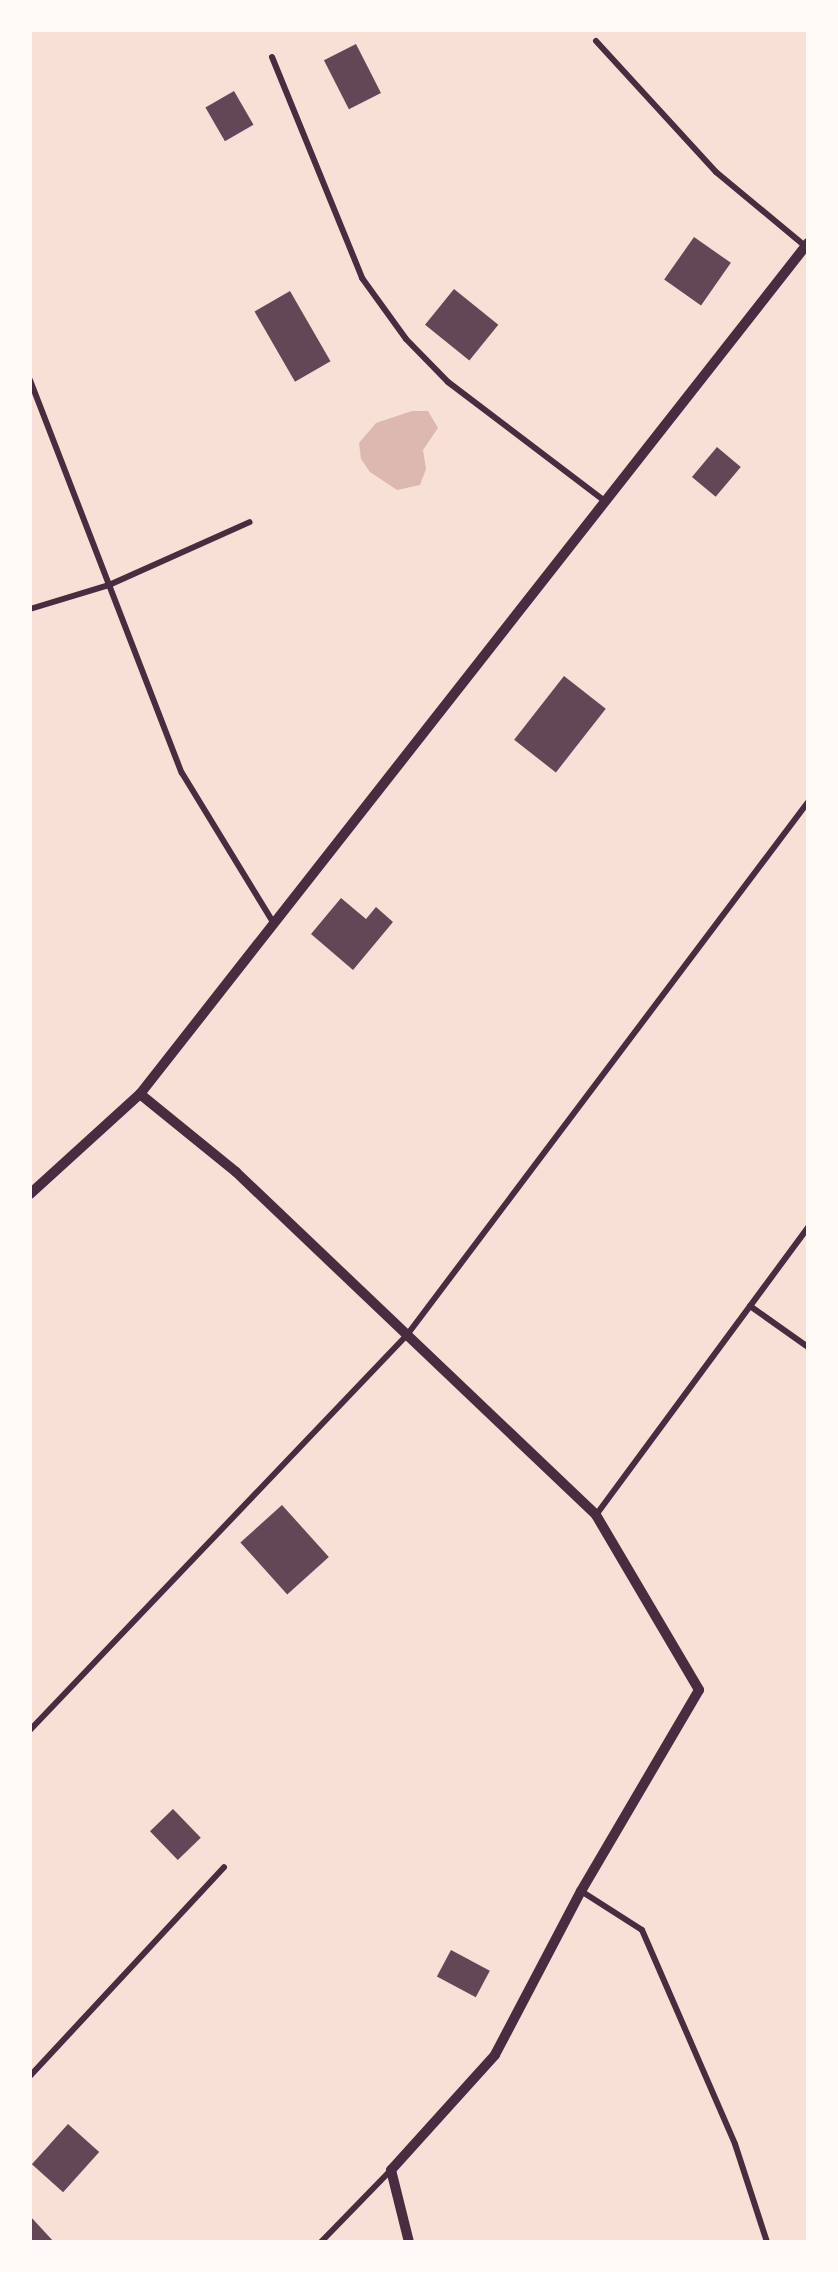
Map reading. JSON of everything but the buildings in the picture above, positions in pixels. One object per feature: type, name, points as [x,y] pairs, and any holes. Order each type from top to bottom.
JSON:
[{"type":"street","points":[[30,1194],[140,1094],[807,245]]},
{"type":"street","points":[[140,1094],[236,1172],[596,1515],[698,1690],[581,1891],[494,2055],[391,2170],[409,2242]]},
{"type":"lane","points":[[596,41],[716,172],[807,245]]},
{"type":"lane","points":[[272,57],[362,278],[406,339],[448,382],[605,500]]},
{"type":"lane","points":[[30,380],[182,773],[274,923]]},
{"type":"lane","points":[[30,609],[109,585],[250,522]]},
{"type":"lane","points":[[30,1730],[407,1335],[808,802]]},
{"type":"lane","points":[[596,1515],[808,1228]]},
{"type":"lane","points":[[750,1306],[808,1347]]},
{"type":"lane","points":[[30,2076],[224,1867]]},
{"type":"lane","points":[[581,1891],[642,1930],[735,2144],[767,2242]]},
{"type":"lane","points":[[321,2242],[391,2170]]},
{"type":"shaded area","points":[[412,411],[428,411],[438,428],[423,450],[426,469],[420,485],[397,490],[370,472],[361,459],[359,443],[376,423]]}]
